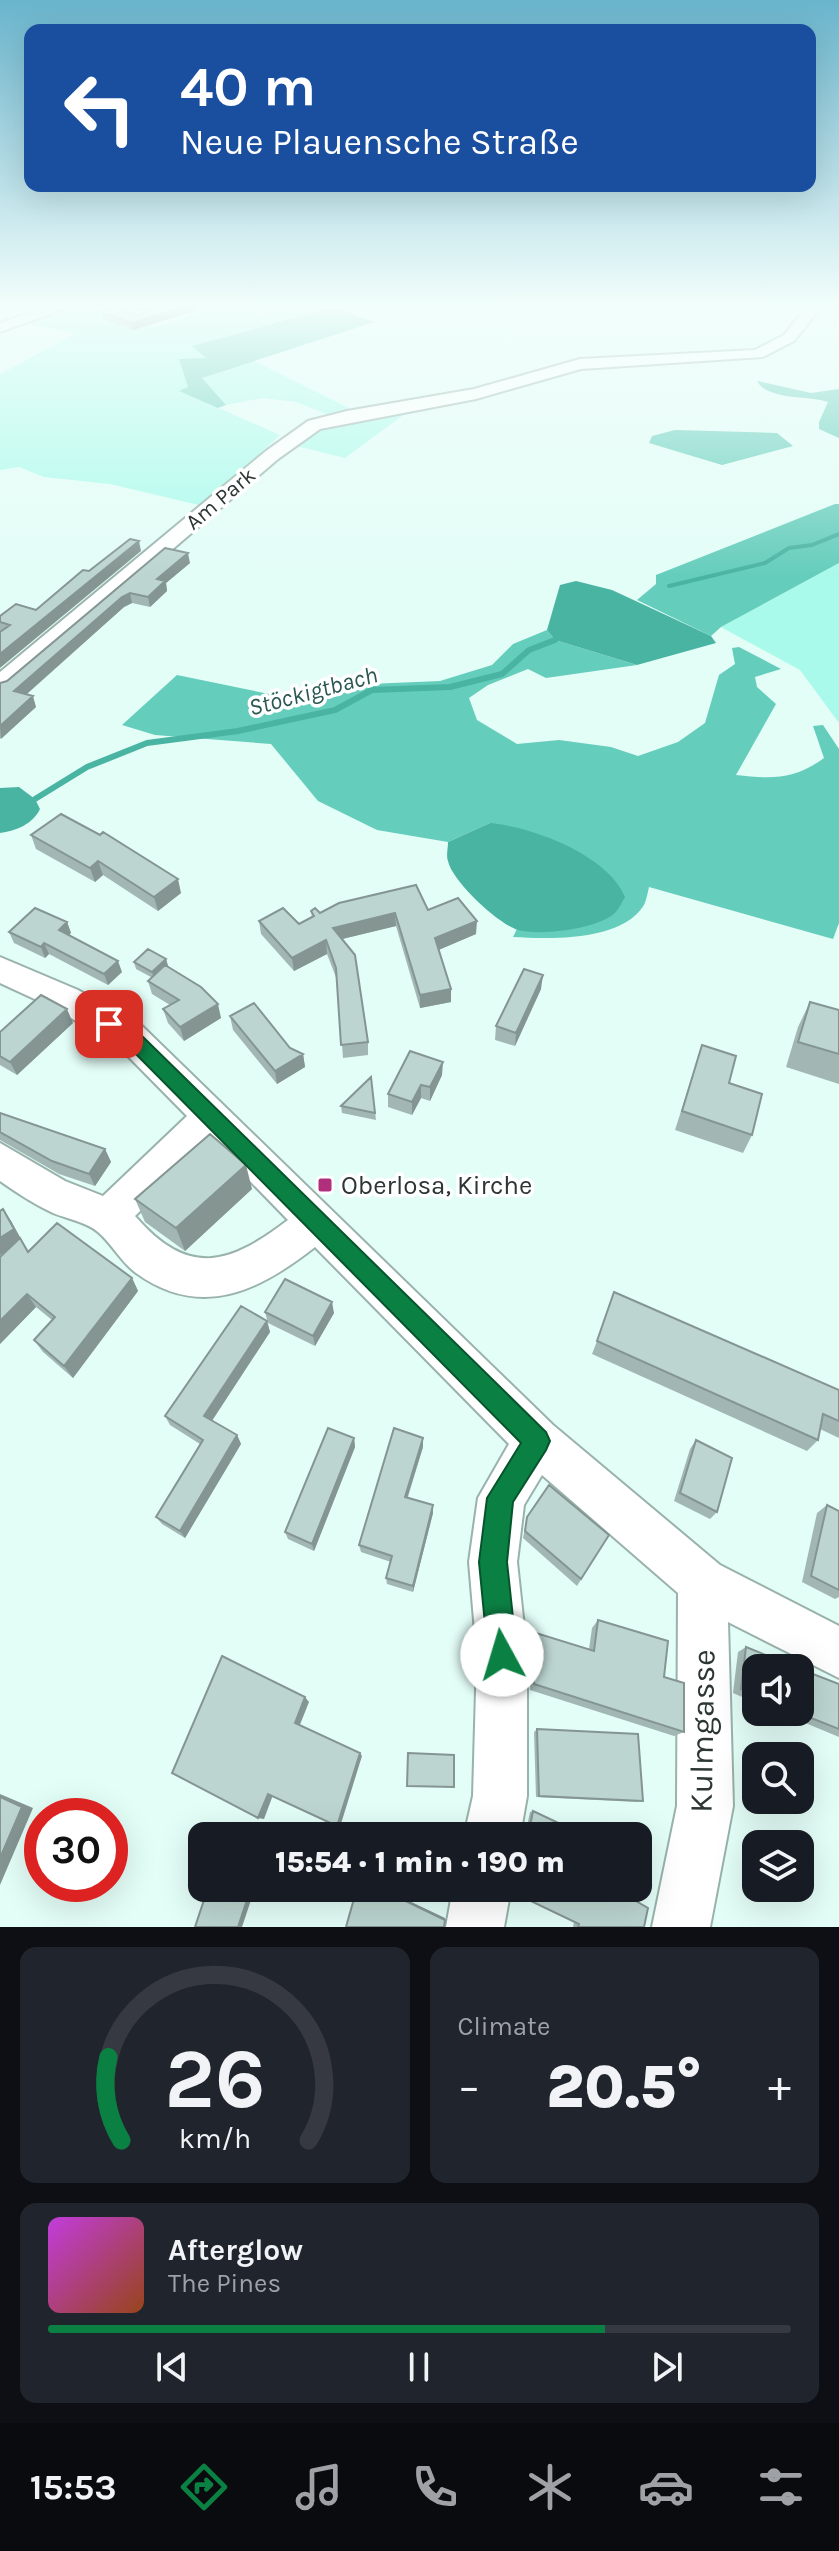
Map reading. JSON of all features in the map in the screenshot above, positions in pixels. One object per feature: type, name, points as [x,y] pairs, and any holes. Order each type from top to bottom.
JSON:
[{"type":"street","name":"Am Park","points":[[0,684],[282,447],[314,425],[347,416],[465,396]]},
{"type":"street","points":[[0,969],[66,999],[130,1036],[537,1441],[703,1582],[839,1653]]},
{"type":"street","points":[[109,1216],[212,1116]]},
{"type":"street","points":[[0,1159],[31,1185],[79,1207],[109,1216],[149,1259],[182,1279],[222,1278],[261,1266],[317,1221]]},
{"type":"street","points":[[495,1822],[500,1796],[502,1655],[493,1562],[501,1498],[537,1441]]},
{"type":"street","name":"Kulmgasse","points":[[681,1927],[705,1806],[703,1582]]},
{"type":"street","points":[[475,1927],[479,1902]]},
{"type":"shaded area","points":[[0,396],[191,396],[280,435],[203,506],[110,484],[44,477],[19,467],[0,470]]},
{"type":"shaded area","points":[[190,396],[218,396],[226,405],[218,408]]},
{"type":"shaded area","points":[[218,396],[325,396],[353,410],[327,414],[296,402],[263,398],[226,405]]},
{"type":"shaded area","points":[[787,396],[839,396],[839,438],[819,429],[828,402]]},
{"type":"shaded area","points":[[402,409],[406,413],[345,458],[289,444],[316,427]]},
{"type":"shaded area","points":[[675,430],[777,433],[793,446],[722,465],[649,443],[652,436]]},
{"type":"shaded area","points":[[839,504],[839,563],[721,627],[711,636],[637,600],[656,584],[656,575]]},
{"type":"shaded area","points":[[839,563],[839,723],[800,670],[721,627]]},
{"type":"shaded area","points":[[576,581],[612,590],[711,636],[716,643],[637,665],[555,640],[547,630],[560,585]]},
{"type":"shaded area","points":[[547,630],[555,640],[637,665],[546,678],[528,669],[488,685],[469,698],[477,720],[517,744],[559,740],[611,747],[638,756],[678,742],[705,723],[719,675],[735,664],[732,648],[739,647],[781,669],[755,677],[757,687],[776,704],[736,775],[782,776],[803,770],[824,758],[813,726],[823,725],[839,749],[839,923],[833,939],[649,887],[644,905],[619,926],[564,938],[513,937],[517,929],[557,931],[490,823],[448,842],[377,830],[318,801],[271,744],[155,735],[122,725],[177,675],[269,694],[336,695],[369,684],[440,681],[492,665],[513,644]]},
{"type":"shaded area","points":[[19,787],[35,799],[40,809],[23,826],[0,833],[0,788]]},
{"type":"shaded area","points":[[490,823],[527,830],[586,856],[603,868],[625,897],[618,910],[596,923],[554,931],[518,930],[499,920],[467,890],[451,869],[447,857],[448,842]]},
{"type":"building","points":[[130,539],[139,541],[0,654],[0,632],[10,625],[0,622],[0,616],[16,604],[36,610],[83,570],[89,571]]},
{"type":"building","points":[[165,548],[188,553],[157,579],[165,581],[148,597],[130,593],[122,597],[14,691],[33,696],[0,726],[0,683],[7,681]]},
{"type":"building","points":[[61,814],[100,835],[103,832],[178,879],[154,897],[98,861],[90,868],[31,835]]},
{"type":"building","points":[[416,885],[428,910],[458,898],[477,921],[435,938],[451,989],[420,995],[395,913],[333,928],[355,955],[368,1042],[341,1045],[336,968],[326,940],[292,958],[259,921],[283,908],[299,924],[314,916],[311,911],[315,908],[320,913],[339,903]]},
{"type":"building","points":[[35,908],[67,922],[59,930],[118,961],[104,974],[44,943],[41,947],[9,932]]},
{"type":"building","points":[[148,949],[166,959],[152,972],[134,962]]},
{"type":"building","points":[[165,965],[201,987],[218,1004],[180,1027],[163,1009],[179,1000],[148,981]]},
{"type":"building","points":[[524,969],[543,975],[516,1033],[496,1026]]},
{"type":"building","points":[[41,995],[67,1009],[10,1062],[0,1056],[0,1032]]},
{"type":"building","points":[[810,1002],[839,1010],[839,1054],[798,1042]]},
{"type":"building","points":[[254,1003],[290,1048],[303,1054],[275,1071],[230,1016]]},
{"type":"building","points":[[702,1045],[736,1056],[729,1083],[762,1094],[752,1135],[682,1111]]},
{"type":"building","points":[[410,1051],[443,1062],[430,1087],[421,1085],[412,1102],[388,1094]]},
{"type":"building","points":[[371,1077],[375,1113],[341,1106]]},
{"type":"building","points":[[0,1113],[105,1149],[89,1174],[52,1161],[0,1132]]},
{"type":"building","points":[[210,1134],[246,1165],[176,1228],[135,1199]]},
{"type":"building","points":[[3,1209],[14,1229],[0,1238],[0,1211]]},
{"type":"building","points":[[57,1223],[132,1278],[64,1366],[34,1340],[55,1317],[27,1294],[0,1321],[0,1257],[20,1238],[28,1252]]},
{"type":"building","points":[[285,1279],[332,1302],[313,1336],[265,1312]]},
{"type":"building","points":[[614,1292],[839,1390],[839,1421],[823,1414],[818,1440],[597,1341]]},
{"type":"building","points":[[241,1306],[267,1321],[204,1416],[237,1435],[180,1531],[156,1517],[203,1440],[165,1416]]},
{"type":"building","points":[[328,1428],[354,1438],[312,1544],[285,1532]]},
{"type":"building","points":[[394,1428],[423,1438],[405,1497],[433,1505],[413,1586],[386,1578],[392,1556],[359,1545]]},
{"type":"building","points":[[696,1440],[732,1458],[717,1512],[680,1493]]},
{"type":"building","points":[[549,1485],[609,1535],[581,1579],[525,1531],[527,1517]]},
{"type":"building","points":[[827,1505],[839,1511],[839,1590],[811,1576]]},
{"type":"building","points":[[598,1620],[668,1641],[664,1677],[684,1683],[684,1732],[534,1684],[533,1632],[594,1651]]},
{"type":"building","points":[[746,1647],[763,1654],[745,1654]]},
{"type":"building","points":[[222,1656],[305,1697],[295,1723],[360,1753],[338,1822],[328,1822],[268,1794],[258,1818],[172,1773]]},
{"type":"building","points":[[814,1674],[839,1684],[839,1729],[814,1719]]},
{"type":"building","points":[[537,1729],[638,1734],[643,1801],[539,1796]]},
{"type":"building","points":[[408,1753],[454,1755],[454,1787],[407,1786]]},
{"type":"building","points":[[0,1797],[22,1807],[0,1858]]},
{"type":"building","points":[[533,1811],[556,1822],[531,1822]]},
{"type":"building","points":[[203,1902],[246,1902],[238,1927],[195,1927]]},
{"type":"building","points":[[353,1902],[408,1902],[445,1920],[444,1927],[346,1927]]},
{"type":"building","points":[[533,1902],[638,1902],[648,1908],[644,1927],[578,1927],[579,1924]]},
{"type":"waterway","name":"Stöckigtbach","points":[[669,586],[765,563],[789,548],[812,545],[839,534]]},
{"type":"waterway","name":"Stöckigtbach","points":[[35,799],[87,767],[147,743],[238,731],[335,710],[372,690],[450,687],[502,674],[529,650],[555,640]]},
{"type":"place","name":"Oberlosa, Kirche","points":[[325,1185]]},
{"type":"route","points":[[109,1024],[130,1036],[537,1441],[501,1498],[493,1562],[502,1655]]}]
